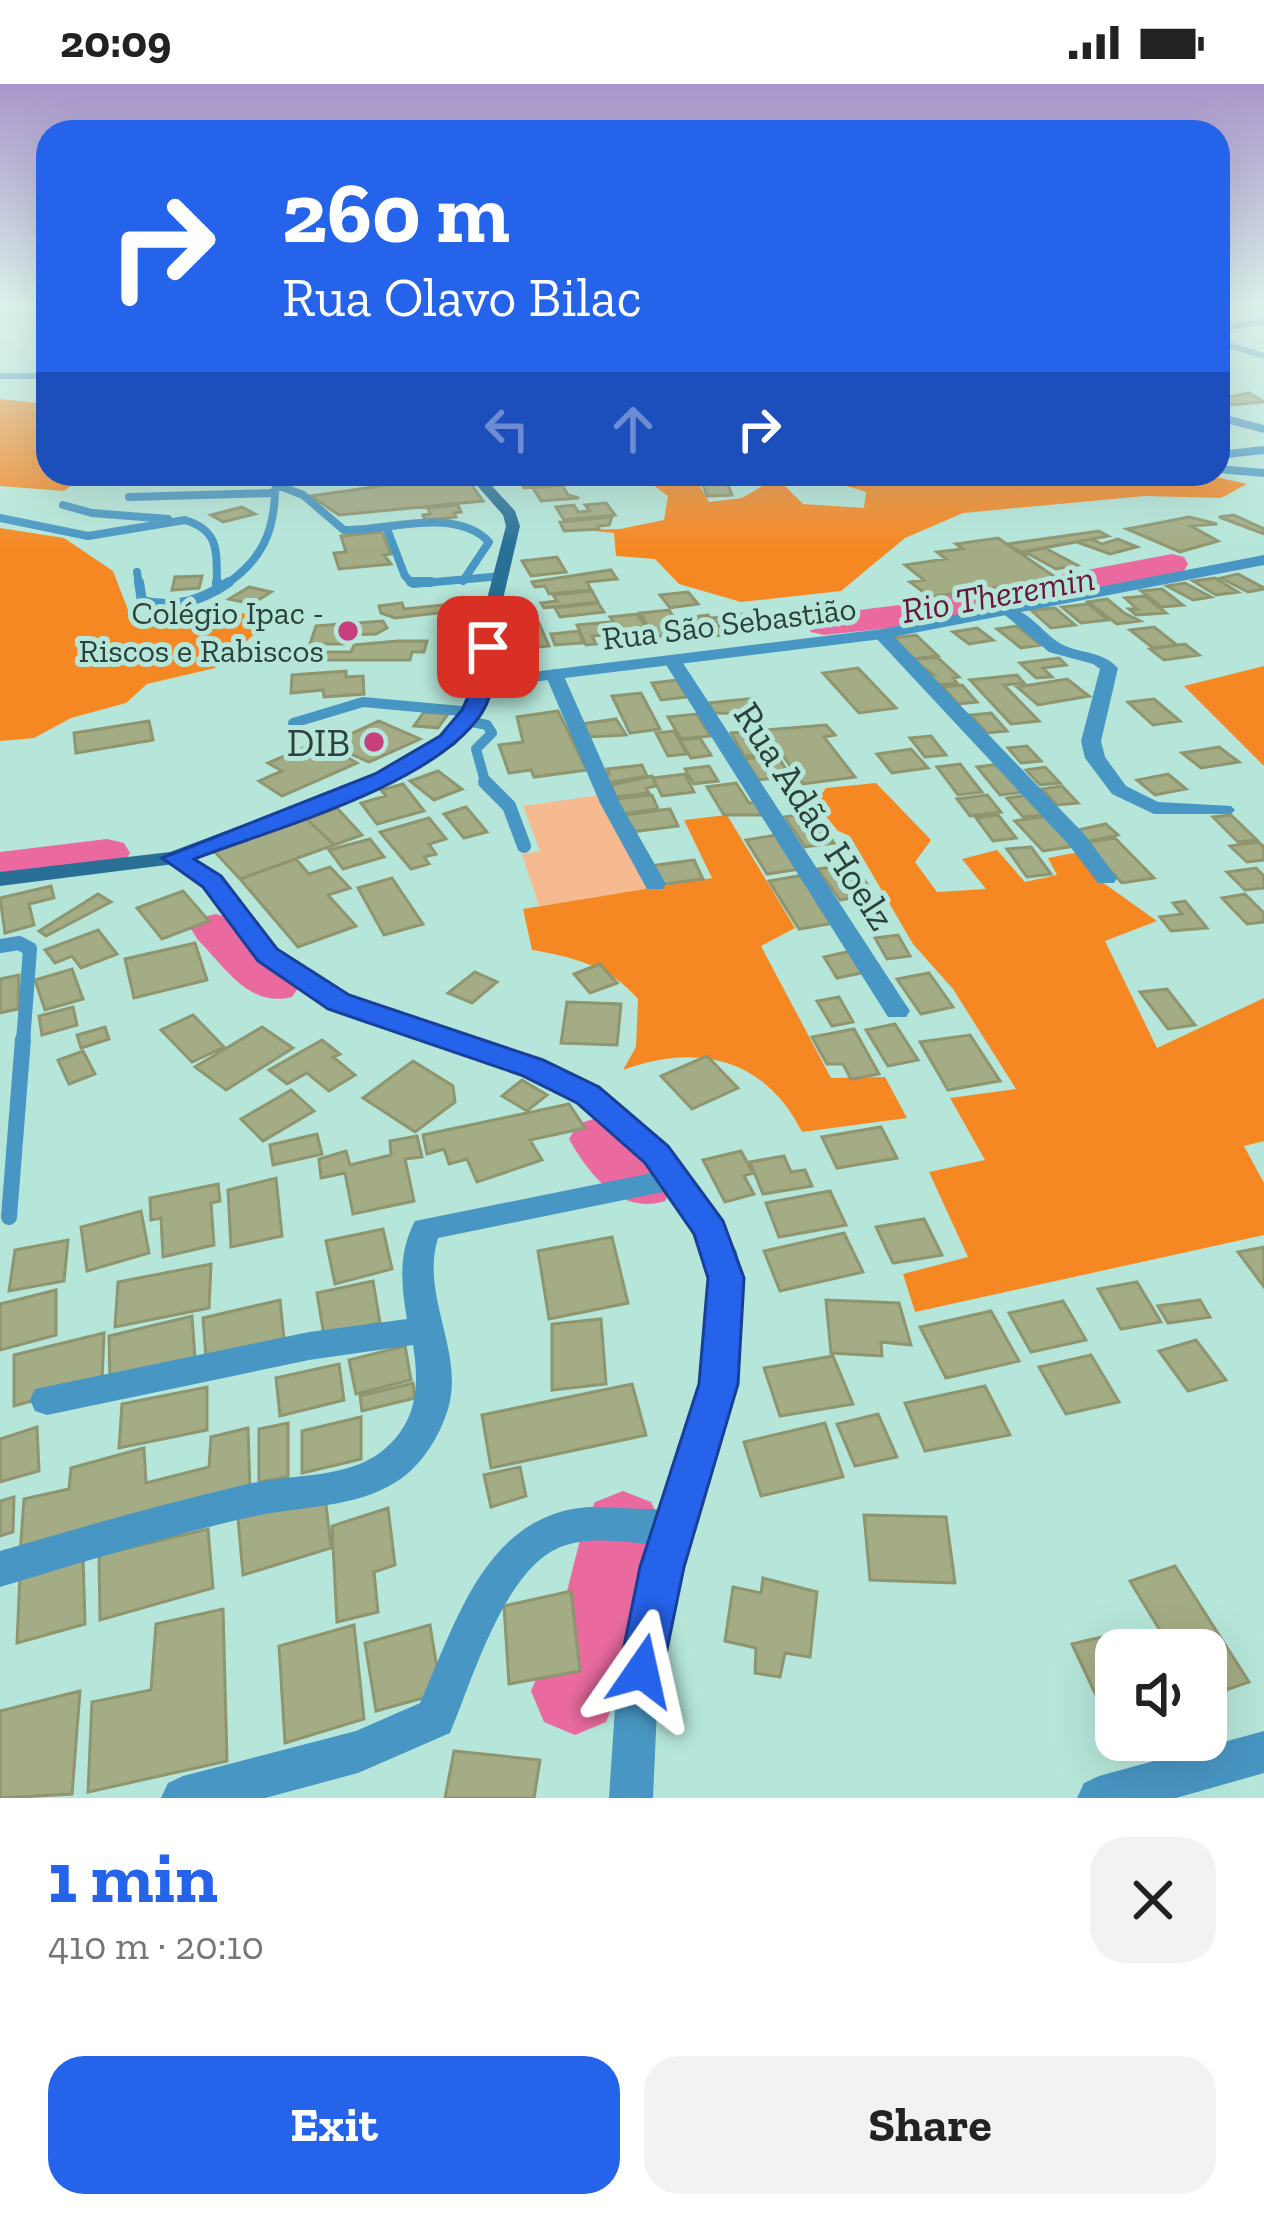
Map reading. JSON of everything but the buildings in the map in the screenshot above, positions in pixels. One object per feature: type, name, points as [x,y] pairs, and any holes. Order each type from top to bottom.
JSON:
[{"type":"main road","points":[[0,879],[189,866],[383,778],[448,741],[469,717],[484,683],[511,546],[511,518],[484,486]]},
{"type":"street","points":[[1230,420],[1264,429]]},
{"type":"street","points":[[1230,454],[1264,450]]},
{"type":"street","points":[[1230,470],[1264,473]]},
{"type":"street","name":"Rua São Sebastião","points":[[484,683],[882,634],[1264,560]]},
{"type":"street","points":[[1011,612],[1055,647],[1099,660],[1109,668],[1091,741],[1095,758],[1119,790],[1154,808],[1224,810]]},
{"type":"street","points":[[882,634],[1077,840],[1106,878]]},
{"type":"street","name":"Rua Adão Hoelz","points":[[672,660],[897,1011]]},
{"type":"street","points":[[554,674],[610,803],[655,884]]},
{"type":"street","points":[[189,866],[223,893],[255,943],[339,1002],[561,1080],[615,1115],[654,1183],[721,1252],[727,1304],[712,1415],[662,1567],[636,1708],[631,1798]]},
{"type":"street","points":[[0,1569],[179,1517],[373,1476],[404,1455],[433,1403],[434,1374],[423,1330],[417,1269],[423,1233],[431,1225],[654,1183]]},
{"type":"street","points":[[47,1400],[309,1346],[423,1330]]},
{"type":"street","points":[[183,1798],[358,1752],[435,1718],[503,1571],[530,1542],[563,1528],[674,1528]]},
{"type":"street","points":[[1099,1798],[1264,1752]]},
{"type":"lane","points":[[137,572],[142,601],[149,604],[184,604],[217,590],[260,552],[274,526],[275,493],[280,486],[303,495],[344,530],[455,523],[478,529],[486,534],[487,548],[464,581]]},
{"type":"lane","points":[[129,497],[275,493]]},
{"type":"lane","points":[[63,505],[92,513],[185,520],[216,534],[221,547],[215,569],[217,590]]},
{"type":"lane","points":[[0,518],[88,536],[185,520]]},
{"type":"lane","points":[[387,529],[409,582],[421,586],[502,577]]},
{"type":"lane","points":[[293,723],[363,702],[469,717],[487,725],[492,733],[476,749],[487,789],[509,806],[524,846]]},
{"type":"lane","points":[[0,946],[19,943],[30,949],[9,1216]]},
{"type":"shaded area","points":[[0,399],[36,403],[36,486],[71,486],[64,491],[0,486]]},
{"type":"shaded area","points":[[1230,480],[1247,484],[1221,498],[1145,496],[963,513],[905,538],[841,591],[741,602],[679,584],[655,559],[616,556],[614,533],[584,530],[664,520],[668,496],[654,486],[700,486],[709,502],[742,498],[762,486],[785,486],[803,504],[864,508],[866,492],[846,486],[1230,486]]},
{"type":"shaded area","points":[[0,528],[64,538],[113,571],[133,623],[283,610],[215,668],[147,684],[126,703],[71,718],[34,738],[0,741]]},
{"type":"shaded area","points":[[1264,666],[1264,766],[1184,686]]},
{"type":"shaded area","points":[[876,783],[931,840],[915,862],[937,892],[986,889],[962,859],[997,850],[1025,882],[1057,875],[1048,858],[1084,851],[1095,877],[1157,921],[1105,941],[1157,1048],[1264,998],[1264,1141],[1244,1146],[1264,1183],[1264,1235],[915,1312],[903,1274],[968,1257],[929,1172],[985,1160],[950,1098],[1016,1089],[953,989],[913,944],[850,836],[838,831],[815,803],[826,788]]},
{"type":"shaded area","points":[[600,795],[653,888],[539,906],[522,854],[540,851],[523,806]]},
{"type":"shaded area","points":[[727,815],[795,928],[761,946],[831,1078],[885,1077],[907,1118],[802,1132],[768,1087],[726,1063],[677,1058],[623,1070],[636,1047],[638,999],[615,978],[590,965],[532,950],[523,909],[712,878],[684,820]]},
{"type":"waterway","name":"Rio Theremin","points":[[824,624],[899,616],[1172,564]]},
{"type":"waterway","points":[[0,866],[107,853]]},
{"type":"waterway","points":[[216,929],[273,985]]},
{"type":"waterway","points":[[599,1139],[643,1185]]},
{"type":"waterway","points":[[575,1691],[598,1637],[623,1528]]},
{"type":"place","name":"Colégio Ipac - Riscos e Rabiscos","points":[[348,631]]},
{"type":"place","name":"DIB","points":[[374,742]]},
{"type":"route","points":[[488,647],[484,683],[472,712],[448,741],[383,778],[175,858],[212,881],[267,955],[339,1002],[532,1067],[588,1095],[656,1154],[711,1231],[726,1278],[719,1384],[662,1567],[642,1671]]}]
